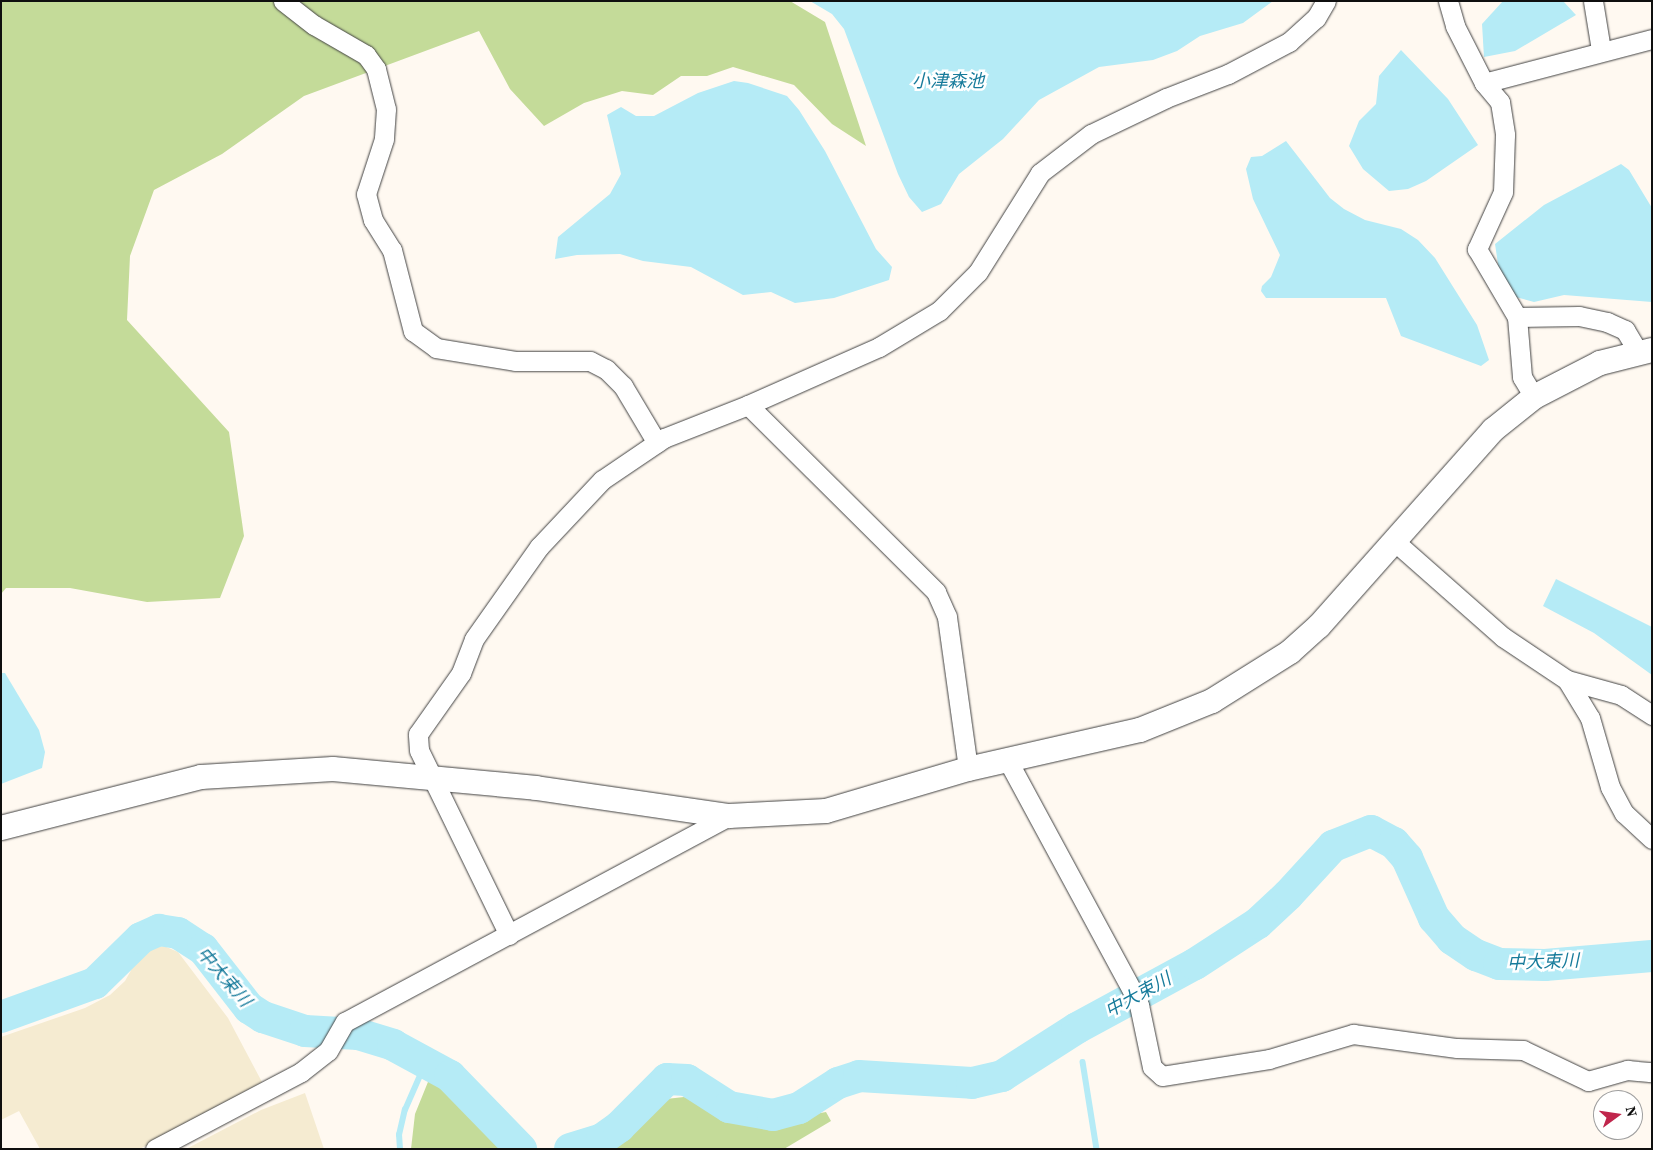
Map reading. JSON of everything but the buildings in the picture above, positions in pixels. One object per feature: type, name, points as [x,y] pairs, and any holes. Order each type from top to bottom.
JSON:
[{"type":"street","points":[[283,1],[314,25],[366,56],[376,68],[386,109],[384,139],[366,194],[372,220],[392,250],[413,331],[436,348],[515,361],[590,361],[606,370],[624,386],[657,444]]},
{"type":"street","points":[[509,935],[432,779],[419,750],[418,734],[461,673],[474,639],[539,547],[602,480],[657,444],[879,346],[939,311],[978,272],[1040,173],[1090,134],[1166,98],[1228,74],[1289,42],[1316,18],[1326,1]]},
{"type":"street","points":[[1448,1],[1455,26],[1484,83],[1500,102],[1505,135],[1503,192],[1477,250],[1516,318],[1522,377],[1534,396]]},
{"type":"street","points":[[1593,1],[1601,50]]},
{"type":"street","points":[[1484,83],[1601,50],[1652,40]]},
{"type":"street","points":[[1,828],[201,777],[333,769],[536,788],[729,816],[826,811],[968,769],[1140,730],[1212,701],[1290,652],[1319,626],[1493,430],[1534,396],[1572,375],[1645,351],[1625,330],[1607,322],[1579,316],[1516,318]]},
{"type":"street","points":[[748,405],[936,592],[947,617],[968,769]]},
{"type":"street","points":[[1394,541],[1503,637],[1567,680],[1621,695],[1652,715]]},
{"type":"street","points":[[1567,680],[1590,718],[1610,787],[1624,814],[1652,838]]},
{"type":"street","points":[[1008,761],[1136,998],[1152,1067],[1162,1076],[1269,1059],[1353,1034],[1457,1048],[1522,1050],[1588,1081],[1627,1070],[1652,1072]]},
{"type":"street","points":[[155,1149],[301,1072],[328,1051],[345,1022],[729,816]]},
{"type":"shaded area","points":[[164,946],[178,952],[228,1018],[262,1082],[140,1149],[40,1149],[19,1111],[1,1120],[1,1037],[85,1008],[110,995],[125,981],[139,956],[151,948]]},
{"type":"shaded area","points":[[305,1093],[324,1149],[186,1149],[261,1110]]},
{"type":"green space","points":[[1,1],[790,1],[825,22],[866,146],[832,124],[794,85],[733,67],[707,76],[681,76],[653,95],[622,91],[584,103],[544,126],[510,89],[479,31],[304,96],[222,154],[154,190],[130,256],[127,320],[229,432],[244,536],[220,598],[147,602],[70,588],[6,588],[1,594]]},
{"type":"green space","points":[[432,1072],[482,1123],[511,1149],[411,1149],[415,1114]]},
{"type":"green space","points":[[684,1097],[740,1115],[783,1120],[826,1112],[831,1121],[784,1149],[592,1149],[608,1143],[657,1100]]},
{"type":"water","name":"小津森池","points":[[810,1],[1273,1],[1243,23],[1200,36],[1177,51],[1153,60],[1099,67],[1039,100],[1003,139],[959,174],[941,204],[922,212],[909,197],[898,174],[844,29],[832,14]]},
{"type":"water","points":[[1503,1],[1563,1],[1576,15],[1515,51],[1484,57],[1482,24]]},
{"type":"water","points":[[1401,50],[1448,99],[1478,145],[1426,181],[1408,189],[1389,191],[1363,169],[1349,146],[1359,121],[1376,104],[1379,76]]},
{"type":"water","points":[[734,81],[748,83],[787,96],[799,110],[825,151],[876,249],[892,267],[889,280],[834,298],[795,303],[771,292],[743,295],[691,267],[643,261],[620,254],[577,255],[555,259],[558,237],[610,194],[621,174],[607,115],[621,107],[636,116],[654,116],[698,93]]},
{"type":"water","points":[[1286,141],[1330,198],[1344,209],[1365,220],[1401,229],[1418,240],[1435,258],[1477,325],[1489,360],[1481,366],[1401,336],[1386,298],[1266,298],[1261,291],[1262,286],[1271,277],[1280,255],[1253,199],[1246,169],[1251,157],[1262,156]]},
{"type":"water","points":[[1621,164],[1629,170],[1652,208],[1652,302],[1564,295],[1534,302],[1512,296],[1500,277],[1495,244],[1544,205]]},
{"type":"water","points":[[1556,579],[1652,627],[1652,675],[1594,633],[1543,606]]},
{"type":"water","points":[[1,673],[5,673],[39,730],[45,752],[42,768],[1,784]]},
{"type":"waterway","name":"中大束川","points":[[570,1149],[602,1139],[619,1127],[667,1079],[687,1080],[729,1107],[773,1115],[799,1108],[838,1083],[859,1076],[972,1083],[1002,1076],[1077,1028],[1195,964],[1258,923],[1288,895],[1333,846],[1371,831],[1394,843],[1407,858],[1434,918],[1452,939],[1476,955],[1499,964],[1545,965],[1652,956]]},
{"type":"waterway","name":"中大束川","points":[[1,1017],[95,983],[141,938],[159,930],[178,933],[203,949],[249,1008],[263,1017],[305,1031],[358,1034],[393,1045],[450,1076],[521,1149]]},
{"type":"waterway","name":"中大束川","points":[[1077,1028],[1078,1036]]},
{"type":"waterway","points":[[400,1149],[399,1135],[405,1110],[426,1062]]},
{"type":"waterway","points":[[1083,1062],[1097,1149]]}]
